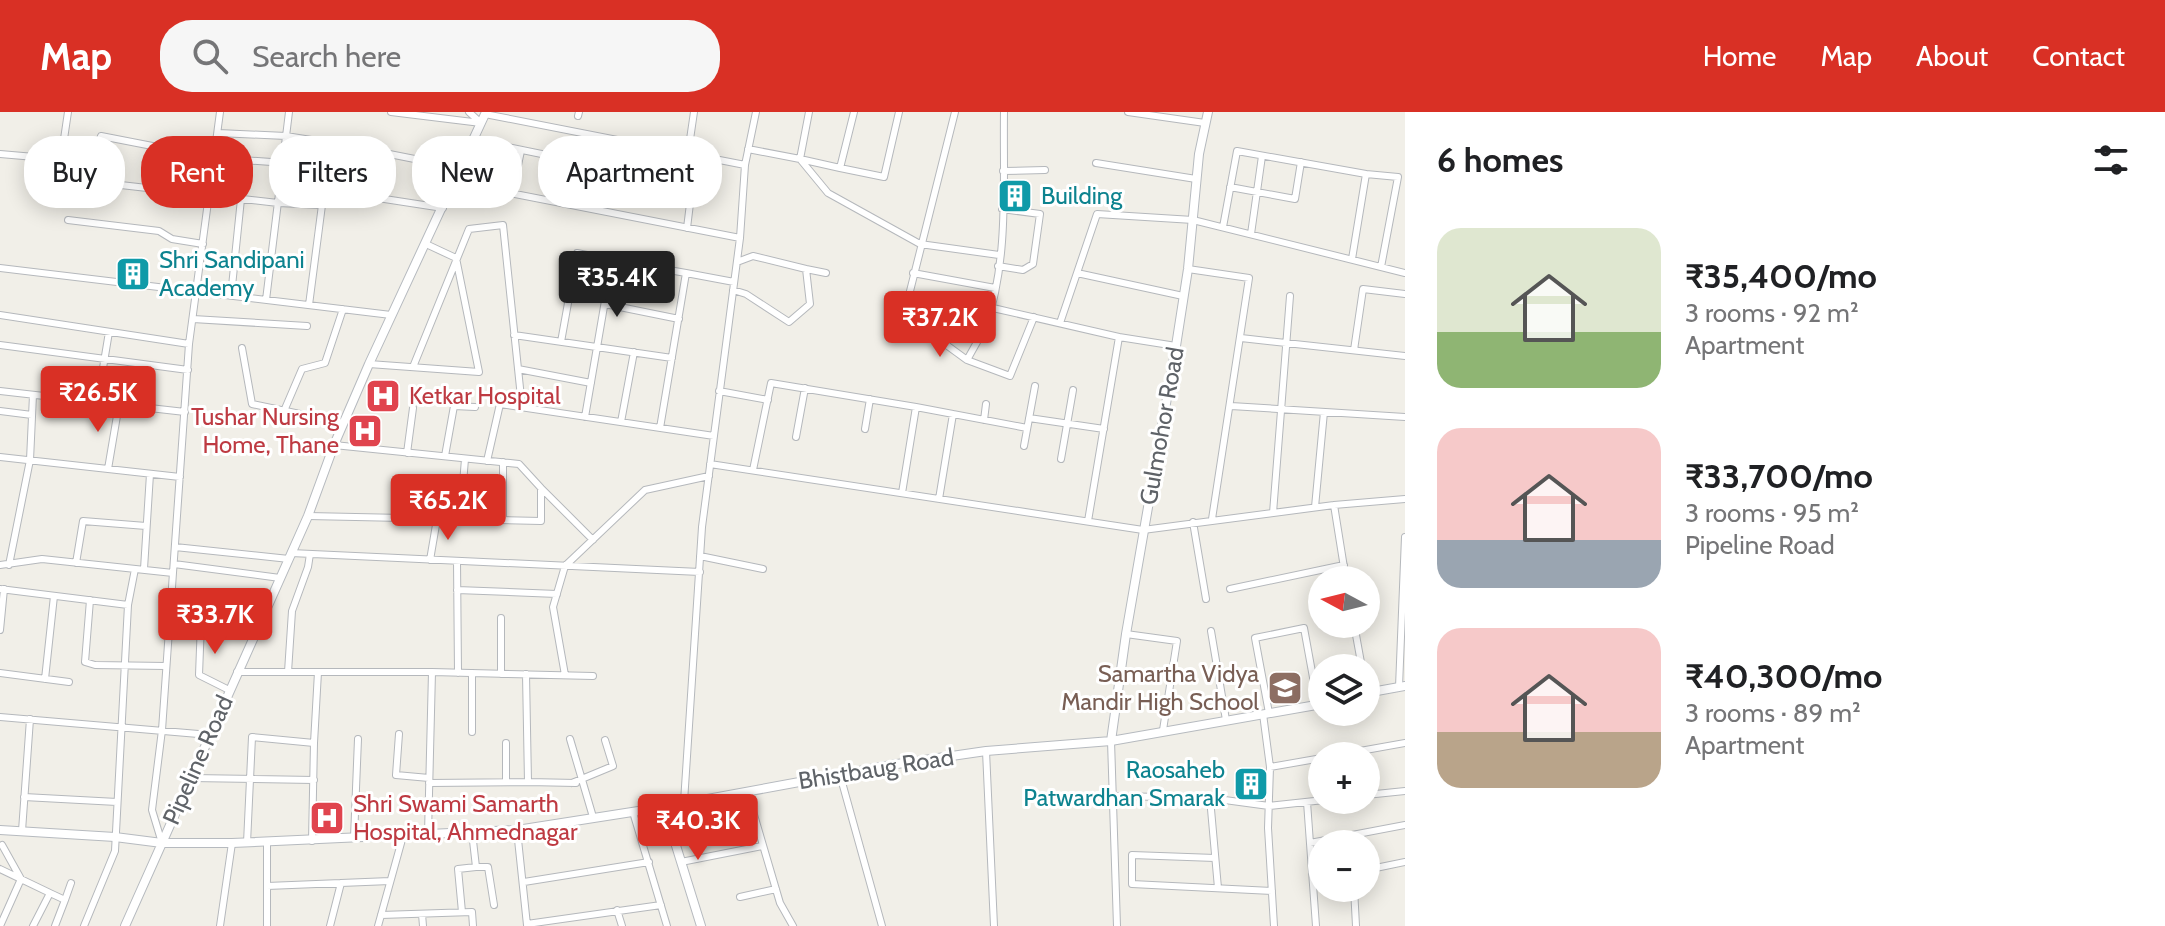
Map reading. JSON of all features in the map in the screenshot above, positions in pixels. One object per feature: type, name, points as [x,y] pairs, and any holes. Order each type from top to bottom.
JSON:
[{"type":"street","points":[[64,136],[68,112]]},
{"type":"street","points":[[218,136],[220,112]]},
{"type":"street","points":[[218,133],[286,136],[289,112]]},
{"type":"street","points":[[391,112],[484,116]]},
{"type":"street","points":[[469,112],[594,136]]},
{"type":"street","points":[[690,136],[694,112]]},
{"type":"street","points":[[684,802],[700,556],[740,238],[745,165],[756,112]]},
{"type":"street","points":[[800,159],[809,112]]},
{"type":"street","points":[[840,168],[854,112]]},
{"type":"street","points":[[748,149],[884,177],[899,112]]},
{"type":"street","points":[[955,112],[906,307],[930,333],[967,360],[1010,376],[1034,317]]},
{"type":"street","points":[[967,360],[993,308],[1002,209],[1004,112]]},
{"type":"street","points":[[1128,112],[1205,123]]},
{"type":"street","name":"Gulmohor Road","points":[[1111,741],[1126,634],[1188,269],[1196,179],[1208,112]]},
{"type":"street","name":"Pipeline Road","points":[[475,136],[484,116]]},
{"type":"street","points":[[0,154],[92,162],[101,136],[141,144]]},
{"type":"street","points":[[1223,227],[1237,151],[1398,177],[1381,267]]},
{"type":"street","points":[[1251,234],[1262,156]]},
{"type":"street","points":[[800,159],[828,193],[920,244],[999,255]]},
{"type":"street","points":[[722,160],[745,165]]},
{"type":"street","points":[[1230,187],[1295,199],[1301,162]]},
{"type":"street","points":[[1096,163],[1196,179]]},
{"type":"street","points":[[1003,171],[1045,170]]},
{"type":"street","points":[[1352,259],[1366,174]]},
{"type":"street","points":[[522,196],[740,238]]},
{"type":"street","points":[[162,843],[152,810],[162,730],[189,344],[207,208]]},
{"type":"street","points":[[231,296],[240,208]]},
{"type":"street","points":[[266,300],[277,208]]},
{"type":"street","points":[[309,305],[322,208]]},
{"type":"street","name":"Pipeline Road","points":[[125,926],[308,516],[369,364],[443,208]]},
{"type":"street","points":[[687,228],[690,208]]},
{"type":"street","points":[[998,266],[1023,270],[1033,264],[1040,214],[1002,209]]},
{"type":"street","points":[[1060,323],[1097,214],[1193,220],[1405,273]]},
{"type":"street","points":[[68,220],[159,231],[172,239],[203,244]]},
{"type":"street","points":[[413,367],[469,229],[503,225],[522,407]]},
{"type":"street","points":[[426,244],[456,258]]},
{"type":"street","points":[[561,342],[577,253],[686,273],[733,286],[789,322],[810,304],[806,269]]},
{"type":"street","points":[[737,262],[753,256],[826,273]]},
{"type":"street","points":[[369,364],[479,372],[456,258]]},
{"type":"street","points":[[585,417],[612,260]]},
{"type":"street","points":[[0,268],[391,315]]},
{"type":"street","points":[[1188,269],[1249,278],[1212,519]]},
{"type":"street","points":[[660,428],[686,273]]},
{"type":"street","points":[[913,273],[995,288]]},
{"type":"street","points":[[1077,273],[1183,296]]},
{"type":"street","points":[[1354,350],[1363,289],[1405,294]]},
{"type":"street","points":[[1273,513],[1290,296]]},
{"type":"street","points":[[605,304],[679,319]]},
{"type":"street","points":[[993,308],[1119,337],[1176,346]]},
{"type":"street","points":[[284,411],[302,369],[325,363],[343,309]]},
{"type":"street","points":[[0,315],[189,344]]},
{"type":"street","points":[[193,319],[307,326]]},
{"type":"street","points":[[930,333],[961,320],[986,326]]},
{"type":"street","points":[[44,396],[98,398],[109,332]]},
{"type":"street","points":[[514,335],[672,358]]},
{"type":"street","points":[[1088,521],[1119,337]]},
{"type":"street","points":[[1241,338],[1405,356]]},
{"type":"street","points":[[0,345],[188,370]]},
{"type":"street","points":[[242,348],[252,404],[343,423]]},
{"type":"street","points":[[621,422],[634,352]]},
{"type":"street","points":[[518,369],[591,383]]},
{"type":"street","points":[[753,470],[771,383],[1027,428]]},
{"type":"street","points":[[1024,446],[1035,386]]},
{"type":"street","points":[[796,437],[805,388]]},
{"type":"street","points":[[1061,459],[1073,390]]},
{"type":"street","points":[[0,391],[185,412]]},
{"type":"street","points":[[719,391],[768,400]]},
{"type":"street","points":[[9,565],[30,460],[33,395]]},
{"type":"street","points":[[865,429],[870,399]]},
{"type":"street","points":[[108,469],[119,404]]},
{"type":"street","points":[[487,461],[500,404],[714,436]]},
{"type":"street","points":[[984,420],[986,404]]},
{"type":"street","points":[[445,456],[454,406],[475,407]]},
{"type":"street","points":[[1231,406],[1405,417]]},
{"type":"street","points":[[902,493],[916,407]]},
{"type":"street","points":[[407,453],[413,408]]},
{"type":"street","points":[[0,411],[32,415]]},
{"type":"street","points":[[1315,507],[1324,412]]},
{"type":"street","points":[[939,499],[953,414]]},
{"type":"street","points":[[1029,418],[1104,429]]},
{"type":"street","points":[[334,445],[519,464],[593,540]]},
{"type":"street","points":[[0,457],[180,477]]},
{"type":"street","points":[[460,520],[465,459]]},
{"type":"street","points":[[503,462],[503,520]]},
{"type":"street","points":[[710,464],[1143,530],[1212,519],[1405,499]]},
{"type":"street","points":[[144,569],[150,474]]},
{"type":"street","points":[[565,675],[553,607],[565,566],[645,490],[709,476]]},
{"type":"street","points":[[308,516],[541,521],[541,488]]},
{"type":"street","points":[[1230,589],[1344,565],[1334,505]]},
{"type":"street","points":[[430,560],[437,519]]},
{"type":"street","points":[[76,563],[83,521],[146,526]]},
{"type":"street","points":[[1193,522],[1206,599]]},
{"type":"street","points":[[1380,690],[1402,686],[1405,537]]},
{"type":"street","points":[[175,547],[290,556],[310,554],[700,572]]},
{"type":"street","points":[[288,672],[292,611],[310,554]]},
{"type":"street","points":[[700,556],[763,569]]},
{"type":"street","points":[[0,565],[42,559],[173,573]]},
{"type":"street","points":[[457,561],[458,673]]},
{"type":"street","points":[[174,564],[280,578]]},
{"type":"street","points":[[84,926],[115,851],[128,605],[135,569]]},
{"type":"street","points":[[0,630],[2,589],[128,605]]},
{"type":"street","points":[[457,590],[557,594]]},
{"type":"street","points":[[45,679],[54,596]]},
{"type":"street","points":[[90,600],[85,662],[166,666]]},
{"type":"street","points":[[501,618],[501,674]]},
{"type":"street","points":[[201,622],[199,675],[229,690]]},
{"type":"street","points":[[1274,926],[1270,767],[1255,638],[1304,628],[1309,654]]},
{"type":"street","points":[[1211,631],[1226,720]]},
{"type":"street","points":[[1126,634],[1177,641],[1163,730]]},
{"type":"street","points":[[237,672],[593,676]]},
{"type":"street","points":[[312,841],[318,672]]},
{"type":"street","points":[[428,834],[432,672]]},
{"type":"street","points":[[0,673],[69,682]]},
{"type":"street","points":[[472,673],[472,732]]},
{"type":"street","points":[[526,674],[528,782]]},
{"type":"street","name":"Bhistbaug Road","points":[[4,830],[162,843],[267,843],[517,830],[664,807],[897,764],[986,751],[1111,741],[1308,706]]},
{"type":"street","points":[[0,717],[210,735]]},
{"type":"street","points":[[22,831],[30,719]]},
{"type":"street","points":[[399,734],[396,775],[429,780],[572,783],[613,766],[605,740]]},
{"type":"street","points":[[247,843],[252,737],[314,743]]},
{"type":"street","points":[[354,838],[358,739]]},
{"type":"street","points":[[570,739],[593,817]]},
{"type":"street","points":[[1111,741],[1117,926]]},
{"type":"street","points":[[506,743],[506,782]]},
{"type":"street","points":[[1380,747],[1405,743]]},
{"type":"street","points":[[986,751],[994,926]]},
{"type":"street","points":[[1270,767],[1308,760]]},
{"type":"street","points":[[840,775],[882,926]]},
{"type":"street","points":[[192,778],[314,780]]},
{"type":"street","points":[[747,791],[776,889],[793,926]]},
{"type":"street","points":[[1380,794],[1405,791]]},
{"type":"street","points":[[1113,796],[1210,798],[1269,806],[1307,802],[1309,830]]},
{"type":"street","points":[[24,797],[117,802]]},
{"type":"street","points":[[1210,798],[1218,888]]},
{"type":"street","points":[[664,807],[701,926]]},
{"type":"street","points":[[633,812],[667,926]]},
{"type":"street","points":[[1380,830],[1405,825]]},
{"type":"street","points":[[4,830],[1,847],[21,879]]},
{"type":"street","points":[[517,830],[527,925],[566,922],[617,910],[661,905]]},
{"type":"street","points":[[472,832],[476,867]]},
{"type":"street","points":[[378,926],[403,836]]},
{"type":"street","points":[[220,926],[232,843]]},
{"type":"street","points":[[267,843],[267,926]]},
{"type":"street","points":[[681,862],[762,846]]},
{"type":"street","points":[[1215,858],[1132,855],[1132,884],[1272,891]]},
{"type":"street","points":[[524,882],[649,862]]},
{"type":"street","points":[[1380,867],[1405,862]]},
{"type":"street","points":[[462,912],[458,869],[488,867],[494,905]]},
{"type":"street","points":[[0,869],[65,900]]},
{"type":"street","points":[[0,926],[21,879]]},
{"type":"street","points":[[267,886],[390,881]]},
{"type":"street","points":[[55,926],[71,883]]},
{"type":"street","points":[[330,926],[341,883]]},
{"type":"street","points":[[740,897],[776,889]]},
{"type":"street","points":[[33,926],[50,893]]},
{"type":"street","points":[[1314,902],[1316,926]]},
{"type":"street","points":[[1355,902],[1356,926]]},
{"type":"street","points":[[617,910],[622,926]]},
{"type":"street","points":[[381,915],[472,912],[473,926]]},
{"type":"street","points":[[422,914],[423,926]]},
{"type":"place","name":"Building","points":[[1015,196]]},
{"type":"place","name":"Shri Sandipani Academy","points":[[133,274]]},
{"type":"place","name":"Ketkar Hospital","points":[[383,396]]},
{"type":"place","name":"Tushar Nursing Home, Thane","points":[[365,431]]},
{"type":"place","name":"Samartha Vidya Mandir High School","points":[[1285,688]]},
{"type":"place","name":"Raosaheb Patwardhan Smarak","points":[[1251,784]]},
{"type":"place","name":"Shri Swami Samarth Hospital, Ahmednagar","points":[[327,818]]}]
